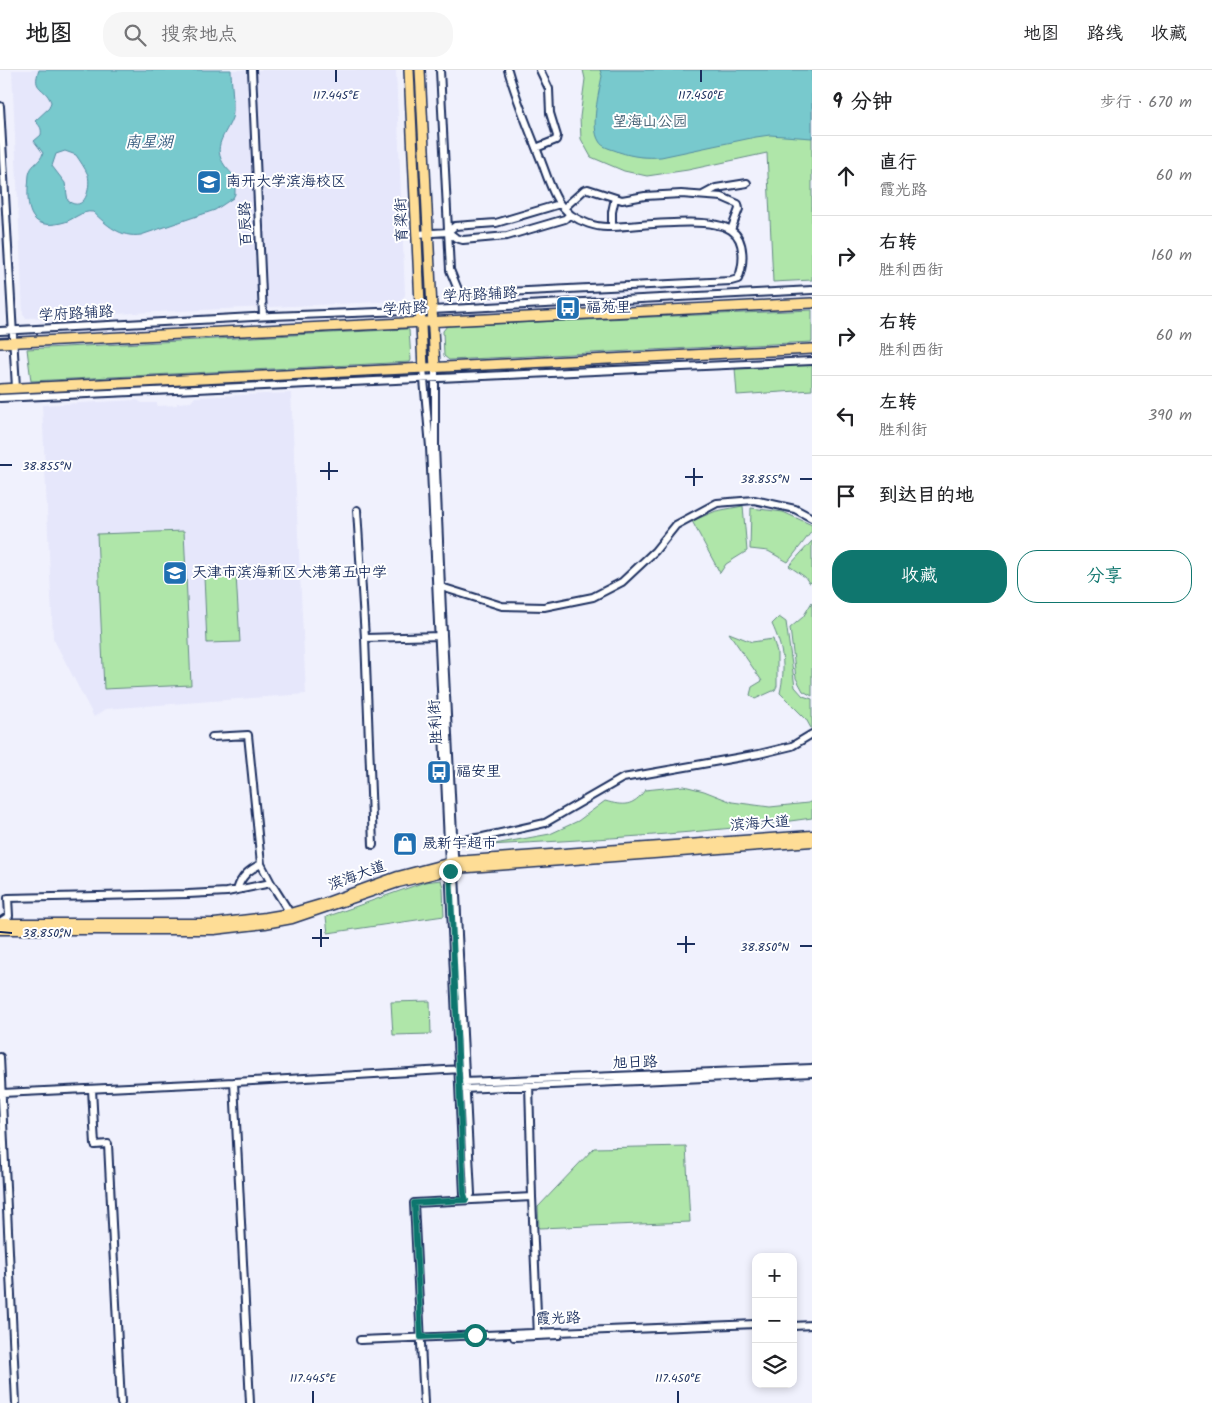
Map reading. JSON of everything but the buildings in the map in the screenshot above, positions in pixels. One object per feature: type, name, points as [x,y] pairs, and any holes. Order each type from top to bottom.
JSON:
[{"type":"highway","name":"育梁街","points":[[409,70],[423,368]]},
{"type":"highway","name":"育梁街","points":[[420,70],[435,368]]},
{"type":"highway","name":"学府路","points":[[0,343],[812,303]]},
{"type":"highway","points":[[0,388],[812,349]]},
{"type":"main road","name":"滨海大道","points":[[0,922],[215,923],[290,913],[324,903],[398,876],[453,866],[812,834]]},
{"type":"main road","name":"滨海大道","points":[[0,930],[214,930],[292,919],[453,866],[812,842]]},
{"type":"street","name":"百辰路","points":[[252,70],[263,316]]},
{"type":"street","points":[[440,70],[450,270],[458,292],[464,294],[731,281],[738,279],[742,269],[742,250],[739,239],[731,230],[714,224],[692,223],[606,227],[590,224],[570,214],[562,206],[536,148],[508,70]]},
{"type":"street","points":[[536,148],[556,140],[557,136],[550,113],[549,88],[540,70]]},
{"type":"street","points":[[0,106],[16,388]]},
{"type":"street","points":[[702,195],[716,188],[746,183]]},
{"type":"street","points":[[416,234],[448,232],[455,226],[496,223],[562,206],[588,189],[622,200],[646,196],[702,195],[722,197],[738,204],[739,209],[731,230]]},
{"type":"street","points":[[612,226],[615,198]]},
{"type":"street","points":[[448,232],[456,238],[463,240],[507,236],[564,219],[570,214]]},
{"type":"street","name":"学府路辅路","points":[[0,331],[263,316],[432,310],[812,290]]},
{"type":"street","points":[[0,398],[812,361]]},
{"type":"street","name":"胜利街","points":[[423,368],[439,587]]},
{"type":"street","name":"胜利街","points":[[435,368],[439,587],[463,1086],[464,1194],[466,1200]]},
{"type":"street","points":[[439,587],[502,606],[544,607],[593,598],[622,582],[655,551],[676,525],[718,503],[754,500],[795,509],[812,518]]},
{"type":"street","points":[[357,510],[365,638],[373,844]]},
{"type":"street","points":[[365,638],[441,636]]},
{"type":"street","name":"胜利街","points":[[441,636],[454,842],[453,866]]},
{"type":"street","points":[[454,842],[544,823],[622,778],[759,754],[792,746],[812,734]]},
{"type":"street","points":[[212,737],[248,736],[261,864],[290,913]]},
{"type":"street","points":[[236,890],[239,881],[245,873],[261,864]]},
{"type":"street","points":[[0,922],[9,916],[8,898],[188,894],[236,890],[271,883]]},
{"type":"street","points":[[0,1057],[16,1403]]},
{"type":"street","name":"旭日路","points":[[463,1086],[812,1068]]},
{"type":"street","points":[[2,1093],[461,1069]]},
{"type":"street","name":"旭日路","points":[[529,1083],[812,1073]]},
{"type":"street","points":[[234,1082],[250,1403]]},
{"type":"street","points":[[529,1083],[538,1334]]},
{"type":"street","points":[[92,1089],[95,1145],[108,1144],[121,1403]]},
{"type":"street","points":[[424,1403],[414,1203],[532,1197]]},
{"type":"street","points":[[797,1324],[812,1323]]},
{"type":"street","name":"霞光路","points":[[360,1342],[752,1326]]},
{"type":"shaded area","name":"南开大学滨海校区","points":[[12,70],[396,70],[405,295],[401,301],[26,318],[23,315]]},
{"type":"shaded area","name":"天津市滨海新区大港第五中学","points":[[291,393],[306,694],[105,709],[94,717],[53,638],[42,405],[137,400],[142,403],[157,403],[157,406],[191,402],[195,397]]},
{"type":"green space","name":"望海山公园","points":[[583,70],[812,70],[812,280],[773,282],[767,153],[688,170],[647,176],[624,171],[591,157],[581,139],[580,117],[585,79]]},
{"type":"green space","points":[[812,310],[812,342],[449,360],[444,356],[443,331],[447,326]]},
{"type":"green space","points":[[409,330],[410,362],[31,381],[27,349]]},
{"type":"green space","points":[[812,364],[812,390],[737,395],[735,368]]},
{"type":"green space","points":[[743,506],[747,551],[726,564],[720,573],[692,521],[716,511]]},
{"type":"green space","points":[[751,508],[783,512],[812,525],[812,531],[788,562],[768,551],[750,549]]},
{"type":"green space","points":[[184,531],[191,685],[104,689],[97,534]]},
{"type":"green space","points":[[812,541],[812,582],[809,583],[805,577],[789,566]]},
{"type":"green space","points":[[236,575],[240,642],[207,643],[204,577]]},
{"type":"green space","points":[[812,602],[812,696],[803,691],[796,678],[790,628],[803,617]]},
{"type":"green space","points":[[779,617],[786,622],[795,687],[803,696],[812,699],[812,730],[806,719],[780,693],[783,674],[782,657],[779,641],[772,624]]},
{"type":"green space","points":[[729,633],[752,642],[773,639],[777,652],[777,686],[775,690],[755,699],[750,695],[752,687],[762,681]]},
{"type":"green space","points":[[684,786],[704,791],[732,802],[770,807],[812,801],[812,818],[691,832],[489,845],[550,834],[578,821],[605,801],[627,804],[636,800],[645,790]]},
{"type":"green space","points":[[441,880],[444,916],[328,933],[326,917],[425,882]]},
{"type":"green space","points":[[430,1001],[431,1034],[393,1035],[391,1002]]},
{"type":"green space","points":[[686,1146],[690,1222],[539,1228],[538,1207],[594,1148]]},
{"type":"water","name":"南星湖","points":[[39,70],[231,70],[233,114],[221,141],[219,152],[225,166],[235,178],[235,194],[233,198],[215,210],[141,235],[127,234],[114,230],[93,212],[81,214],[61,223],[43,224],[37,221],[30,211],[28,196],[30,171],[43,153],[34,141],[41,135],[40,127],[35,121],[49,108],[51,102],[38,85],[37,77]],"holes":[[[65,151],[76,155],[84,167],[89,180],[85,197],[79,204],[68,201],[65,183],[52,166],[56,154]]]},
{"type":"water","name":"望海山公园","points":[[600,70],[812,70],[812,138],[770,135],[661,157],[640,157],[619,152],[600,143],[596,135],[595,118],[602,76]]},
{"type":"place","name":"南开大学滨海校区","points":[[209,182]]},
{"type":"place","name":"福苑里","points":[[568,308]]},
{"type":"place","name":"天津市滨海新区大港第五中学","points":[[175,573]]},
{"type":"place","name":"福安里","points":[[439,772]]},
{"type":"place","name":"晟新宇超市","points":[[405,844]]},
{"type":"route","points":[[450,871],[464,1194],[466,1200],[414,1203],[421,1337],[475,1335]]}]
